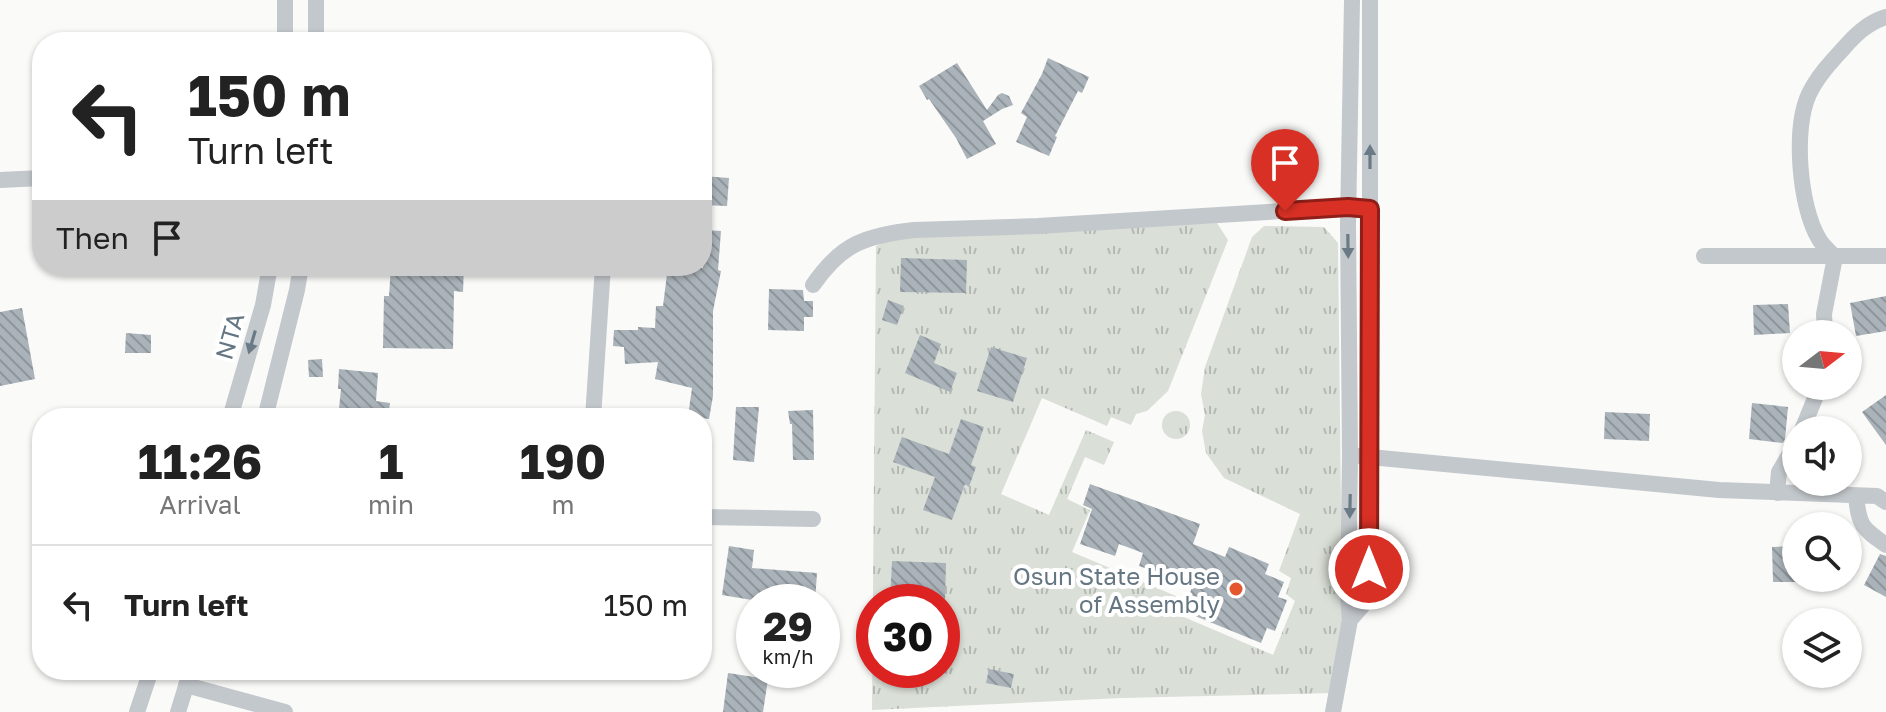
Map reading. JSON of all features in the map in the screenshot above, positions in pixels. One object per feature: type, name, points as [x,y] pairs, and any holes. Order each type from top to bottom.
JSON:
[{"type":"street","points":[[285,0],[285,32]]},
{"type":"street","points":[[316,0],[316,32]]},
{"type":"street","points":[[1333,712],[1350,620],[1348,207],[1352,0]]},
{"type":"street","points":[[1350,620],[1370,597],[1370,0]]},
{"type":"street","points":[[1835,257],[1819,240],[1808,211],[1802,183],[1799,137],[1808,96],[1826,67],[1860,30],[1886,17]]},
{"type":"street","points":[[0,180],[32,178]]},
{"type":"street","points":[[813,285],[849,247],[894,232],[1348,207],[1370,209]]},
{"type":"street","points":[[1704,256],[1886,256]]},
{"type":"street","points":[[1824,320],[1835,257]]},
{"type":"street","name":"NTA","points":[[233,408],[263,305],[268,276]]},
{"type":"street","points":[[268,408],[299,276]]},
{"type":"street","points":[[594,408],[602,276]]},
{"type":"street","points":[[1350,455],[1671,486],[1782,493]]},
{"type":"street","points":[[1777,493],[1782,467]]},
{"type":"street","points":[[1856,496],[1858,519],[1867,532],[1886,545]]},
{"type":"street","points":[[1862,496],[1883,496]]},
{"type":"street","points":[[712,517],[813,519]]},
{"type":"street","points":[[137,712],[148,680]]},
{"type":"street","points":[[178,712],[187,680]]},
{"type":"street","points":[[194,680],[285,712]]},
{"type":"green space","points":[[1217,223],[1228,240],[1168,391],[1147,411],[1136,414],[1131,425],[1111,417],[1107,426],[1042,398],[1001,494],[1049,515],[1086,430],[1114,442],[1104,465],[1085,457],[1067,499],[1090,510],[1072,552],[1183,599],[1179,615],[1273,655],[1295,601],[1286,594],[1291,578],[1279,571],[1300,514],[1224,478],[1206,453],[1201,394],[1205,367],[1252,237],[1264,226],[1324,227],[1338,243],[1342,598],[1346,610],[1334,693],[1121,698],[872,710],[872,688],[960,688],[960,584],[873,584],[876,246],[903,235]]},
{"type":"green space","points":[[1176,411],[1186,415],[1190,425],[1186,435],[1176,439],[1166,435],[1162,425],[1166,415]]},
{"type":"building","points":[[1048,58],[1089,77],[1082,93],[1078,91],[1055,136],[1049,156],[1016,142],[1027,117],[1021,113]]},
{"type":"building","points":[[957,63],[987,110],[1002,93],[1009,96],[1013,105],[983,121],[996,144],[967,159],[919,86]]},
{"type":"building","points":[[712,177],[729,178],[727,206],[712,205]]},
{"type":"building","points":[[712,230],[721,231],[718,270],[721,271],[713,311],[711,408],[689,408],[692,388],[655,379],[658,362],[625,364],[624,347],[613,346],[614,330],[655,328],[656,306],[663,306],[667,276],[712,276]]},
{"type":"building","points":[[901,258],[967,260],[966,293],[900,292]]},
{"type":"building","points":[[390,276],[464,276],[463,292],[454,291],[453,349],[383,348],[384,296],[389,296]]},
{"type":"building","points":[[769,289],[803,290],[804,301],[813,301],[813,317],[804,317],[804,331],[768,330]]},
{"type":"building","points":[[1886,296],[1886,331],[1862,335],[1862,320],[1853,320],[1850,303]]},
{"type":"building","points":[[888,300],[904,306],[897,325],[882,320]]},
{"type":"building","points":[[1788,304],[1789,320],[1782,320],[1782,333],[1754,335],[1753,305]]},
{"type":"building","points":[[22,308],[35,379],[0,386],[0,312]]},
{"type":"building","points":[[126,333],[151,335],[151,353],[125,353]]},
{"type":"building","points":[[920,335],[941,344],[934,363],[957,373],[950,392],[905,373]]},
{"type":"building","points":[[991,347],[1027,358],[1013,402],[977,391]]},
{"type":"building","points":[[322,359],[323,377],[309,377],[308,360]]},
{"type":"building","points":[[339,369],[378,373],[376,401],[390,403],[389,408],[339,408],[341,389],[338,389]]},
{"type":"building","points":[[1886,395],[1886,445],[1862,412]]},
{"type":"building","points":[[1752,403],[1788,407],[1787,416],[1782,416],[1782,443],[1749,439]]},
{"type":"building","points":[[736,407],[759,407],[754,462],[733,460]]},
{"type":"building","points":[[813,410],[814,460],[793,460],[792,424],[788,411]]},
{"type":"building","points":[[1605,412],[1650,414],[1649,441],[1604,439]]},
{"type":"building","points":[[961,419],[984,427],[971,465],[976,467],[969,487],[965,484],[952,520],[923,510],[935,477],[893,462],[902,437],[949,454]]},
{"type":"building","points":[[1090,484],[1200,524],[1193,544],[1225,557],[1229,547],[1269,564],[1265,574],[1284,582],[1278,597],[1287,600],[1275,631],[1267,628],[1261,643],[1183,611],[1193,585],[1139,566],[1143,553],[1119,544],[1115,556],[1080,544],[1092,509],[1083,505]]},
{"type":"building","points":[[729,546],[754,550],[752,568],[817,573],[816,584],[736,584],[736,597],[722,595]]},
{"type":"building","points":[[1772,547],[1782,547],[1782,582],[1773,582]]},
{"type":"building","points":[[1880,554],[1886,556],[1886,597],[1864,585]]},
{"type":"building","points":[[892,561],[946,563],[945,584],[891,584]]},
{"type":"building","points":[[989,669],[1014,674],[1011,688],[986,683]]},
{"type":"building","points":[[728,673],[736,674],[736,688],[767,688],[763,712],[723,712]]},
{"type":"place","name":"Osun State House of Assembly","points":[[1236,589]]},
{"type":"route","points":[[1285,211],[1348,207],[1370,209],[1369,569]]}]
